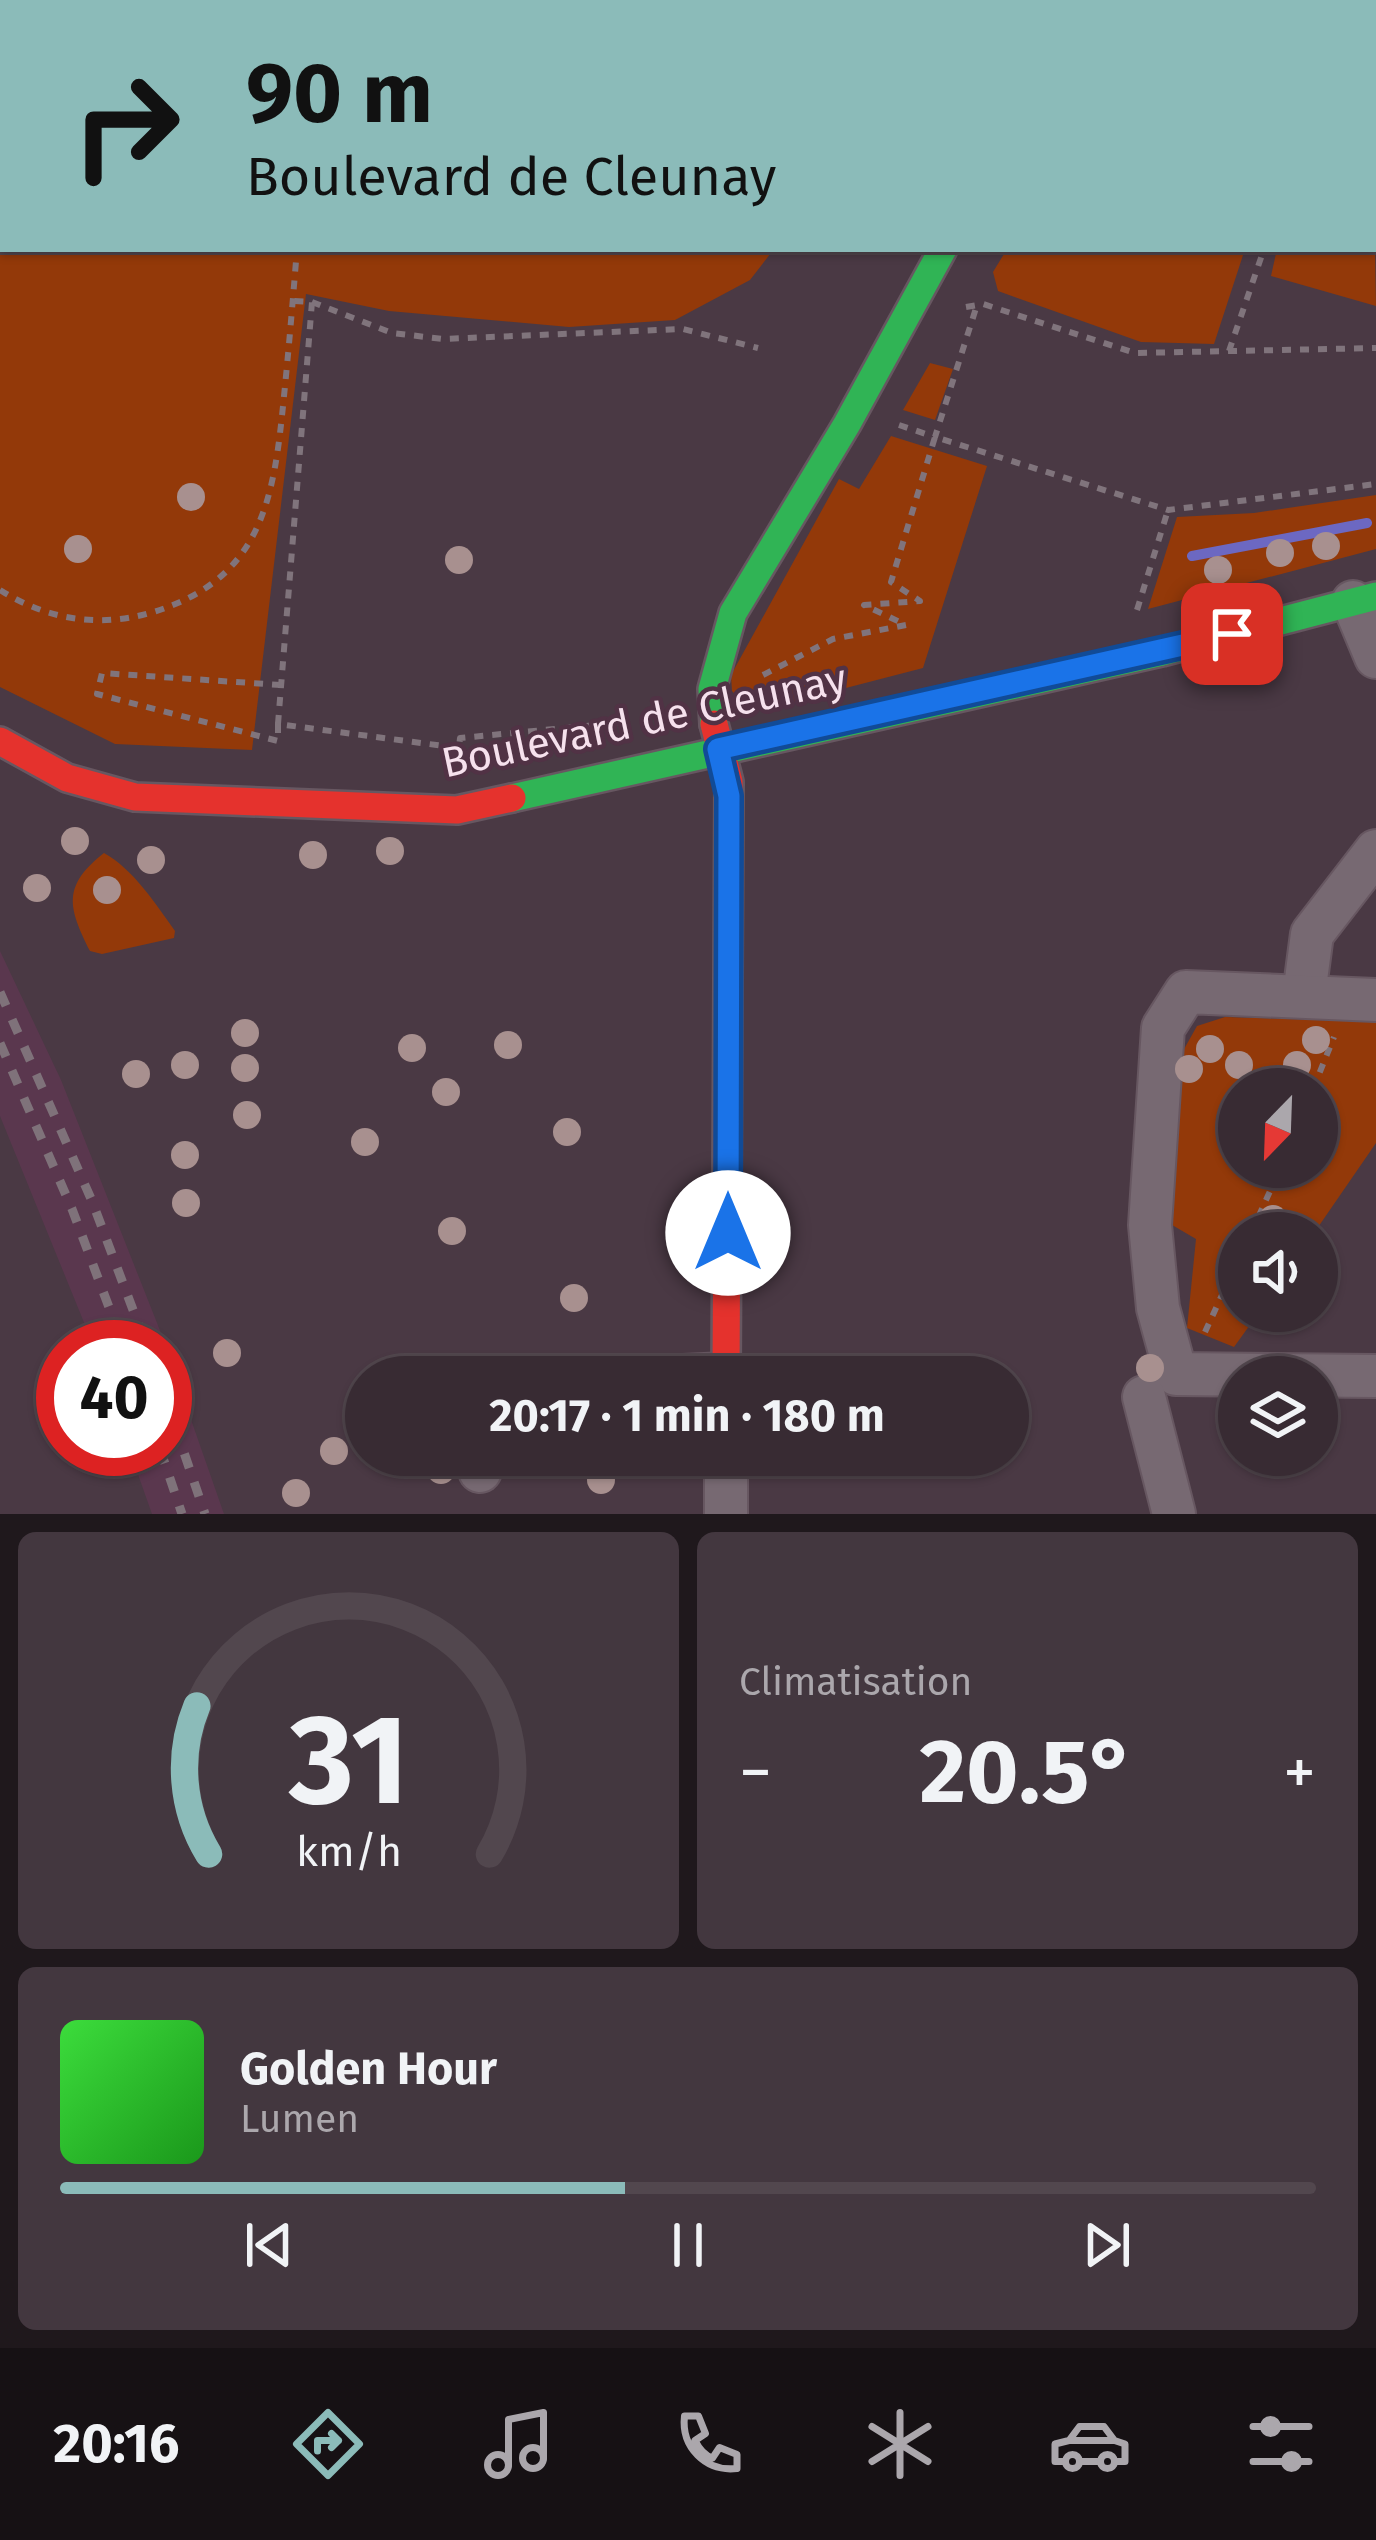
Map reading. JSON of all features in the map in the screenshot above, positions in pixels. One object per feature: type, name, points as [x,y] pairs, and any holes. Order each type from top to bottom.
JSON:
[{"type":"main road","points":[[726,1356],[729,796],[711,712],[712,689],[733,614],[847,424],[941,252]]},
{"type":"main road","name":"Boulevard de Cleunay","points":[[0,741],[67,778],[135,797],[457,810],[1162,652],[1365,599]]},
{"type":"street","points":[[1365,599],[1376,657]]},
{"type":"street","points":[[1174,1514],[1150,1226],[1163,1028],[1186,992],[1338,998],[1312,934],[1376,851]]},
{"type":"street","points":[[1160,1385],[1376,1376]]},
{"type":"street","points":[[725,1514],[726,1476]]},
{"type":"path","points":[[0,590],[54,615],[95,621],[129,619],[190,595],[236,560],[264,518],[277,474],[297,252]]},
{"type":"path","points":[[1229,351],[1263,252]]},
{"type":"path","points":[[293,301],[312,302],[392,333],[410,335],[443,338],[683,329],[758,348]]},
{"type":"path","points":[[281,685],[102,673],[97,694],[278,741],[312,302]]},
{"type":"path","points":[[712,689],[772,673],[833,639],[906,625],[864,605],[920,601],[891,582],[977,305]]},
{"type":"path","points":[[951,310],[977,305],[1135,353],[1376,348]]},
{"type":"path","points":[[894,423],[1168,510],[1376,484]]},
{"type":"path","points":[[1136,612],[1168,510]]},
{"type":"path","points":[[278,724],[459,748],[460,738],[622,722]]},
{"type":"path","points":[[1322,1068],[1336,1034],[1338,998]]},
{"type":"path","points":[[1160,1385],[1200,1342],[1218,1303]]},
{"type":"shaded area","points":[[0,252],[772,252],[750,280],[675,320],[569,327],[389,311],[306,294],[252,750],[115,744],[0,687]]},
{"type":"shaded area","points":[[1005,252],[1244,252],[1214,344],[1141,342],[998,291],[993,272]]},
{"type":"shaded area","points":[[1276,252],[1375,252],[1376,306],[1271,276]]},
{"type":"shaded area","points":[[930,363],[953,369],[935,420],[903,410]]},
{"type":"shaded area","points":[[891,436],[987,466],[923,668],[761,710],[740,700],[732,691],[731,675],[839,479],[859,489]]},
{"type":"shaded area","points":[[1376,495],[1376,549],[1148,609],[1177,517],[1254,513]]},
{"type":"shaded area","points":[[104,853],[143,888],[175,931],[174,938],[102,954],[90,951],[73,898],[81,876]]},
{"type":"shaded area","points":[[0,951],[61,1080],[156,1320],[83,1320],[0,1116]]},
{"type":"shaded area","points":[[1225,1017],[1376,1022],[1376,1143],[1328,1212],[1218,1212],[1218,1332],[1245,1332],[1234,1347],[1187,1328],[1196,1239],[1167,1222],[1174,1067],[1197,1026]]},
{"type":"shaded area","points":[[192,1422],[224,1514],[152,1514],[139,1476],[192,1476]]},
{"type":"waterway","points":[[1192,556],[1367,523]]},
{"type":"railway","points":[[0,992],[92,1201],[137,1320]]},
{"type":"railway","points":[[0,1043],[114,1320]]},
{"type":"railway","points":[[169,1476],[182,1514]]},
{"type":"railway","points":[[192,1476],[205,1514]]},
{"type":"traffic: fast","points":[[714,724],[712,689],[733,613],[847,424],[941,252]]},
{"type":"traffic: fast","points":[[512,798],[1162,652],[1376,596]]},
{"type":"traffic: jam","points":[[714,724],[729,782],[726,1356]]},
{"type":"traffic: jam","points":[[0,741],[67,778],[135,797],[457,810],[512,798]]},
{"type":"route","points":[[728,1233],[729,796],[718,749],[1232,634]]}]
